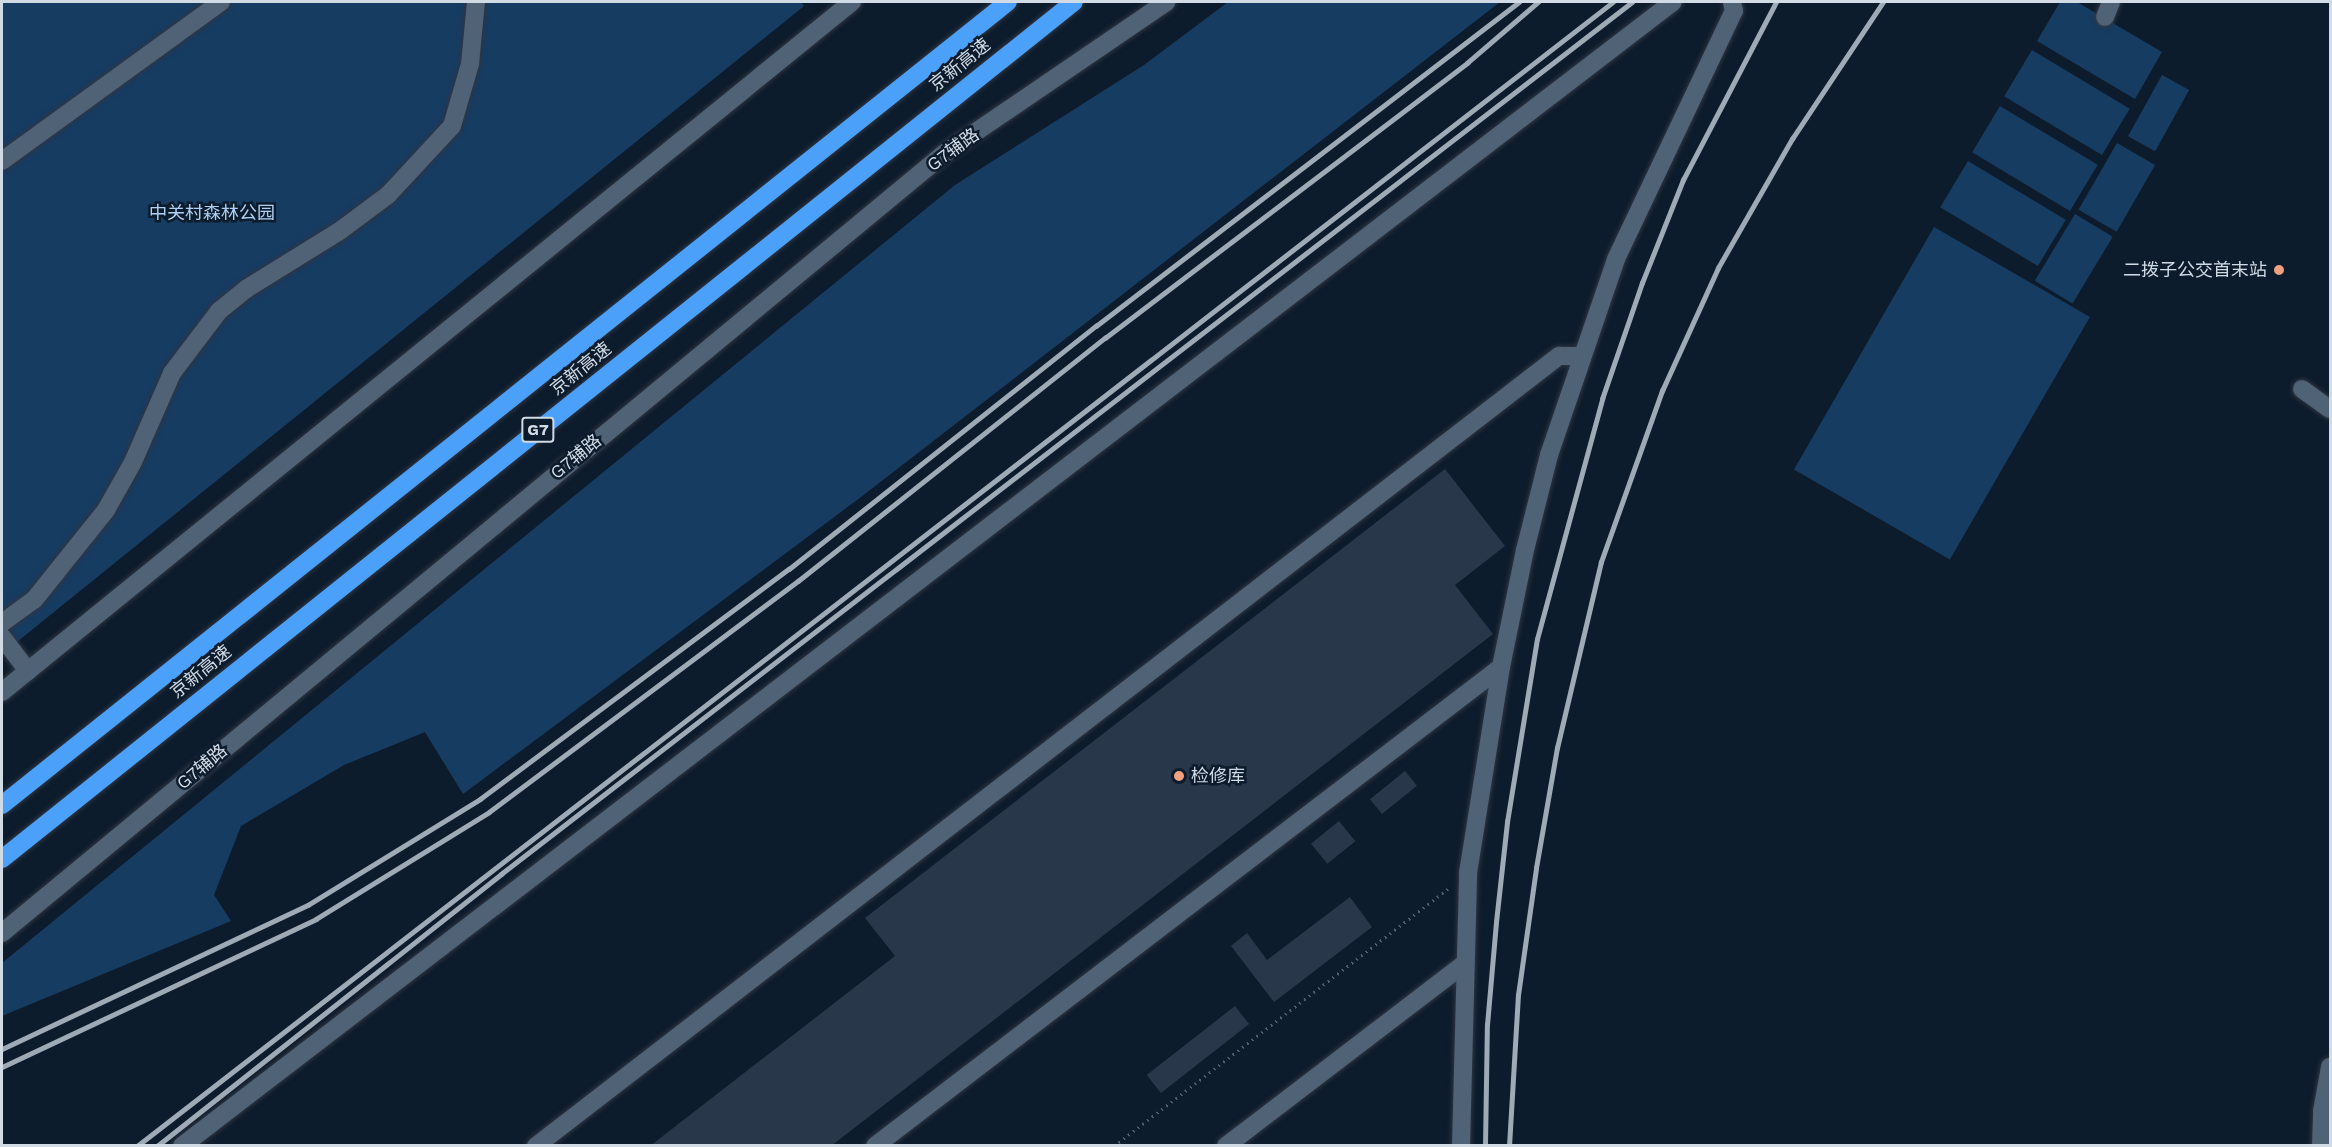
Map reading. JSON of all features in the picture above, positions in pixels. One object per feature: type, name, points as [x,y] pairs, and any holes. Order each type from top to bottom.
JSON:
[{"type":"highway","name":"京新高速","points":[[2,805],[1008,2]]},
{"type":"highway","name":"京新高速","points":[[2,859],[1074,2]]},
{"type":"street","points":[[2,161],[221,2]]},
{"type":"street","points":[[2,623],[34,600],[106,510],[133,462],[172,373],[219,311],[246,289],[341,230],[388,195],[452,126],[470,64],[476,2]]},
{"type":"street","points":[[2,692],[851,2]]},
{"type":"street","name":"G7辅路","points":[[2,933],[945,153],[1166,2]]},
{"type":"street","points":[[182,1146],[1674,2]]},
{"type":"street","points":[[1461,1146],[1463,965],[1468,873],[1501,667],[1541,487],[1581,356],[1616,259],[1654,173],[1734,11],[1732,2]]},
{"type":"street","points":[[536,1146],[1559,356],[1581,356]]},
{"type":"street","points":[[2302,389],[2331,409]]},
{"type":"street","points":[[2,636],[28,670]]},
{"type":"street","points":[[875,1146],[1501,667]]},
{"type":"street","points":[[1226,1146],[1463,965]]},
{"type":"street","points":[[2321,1146],[2322,1111],[2331,1067]]},
{"type":"path","points":[[1114,1146],[1468,873]]},
{"type":"green space","name":"中关村森林公园","points":[[2,2],[801,2],[804,6],[2,654]]},
{"type":"green space","points":[[1228,2],[1500,2],[861,497],[463,794],[425,732],[344,765],[241,826],[214,895],[231,921],[2,1016],[2,963],[955,185],[1144,65]]},
{"type":"green space","points":[[2060,2],[2077,2],[2162,52],[2135,99],[2037,41]]},
{"type":"green space","points":[[2032,50],[2130,109],[2102,155],[2004,96]]},
{"type":"green space","points":[[2162,75],[2189,90],[2155,151],[2128,136]]},
{"type":"green space","points":[[2000,106],[2098,165],[2070,211],[1972,152]]},
{"type":"green space","points":[[2117,143],[2155,165],[2117,232],[2078,210]]},
{"type":"green space","points":[[1968,161],[2066,220],[2038,266],[1940,207]]},
{"type":"green space","points":[[2075,214],[2113,237],[2073,304],[2035,281]]},
{"type":"green space","points":[[1934,227],[2090,317],[1950,559],[1794,469]]},
{"type":"building","name":"检修库","points":[[1445,469],[1505,546],[1455,585],[1493,634],[831,1146],[650,1146],[895,956],[865,918]]},
{"type":"building","points":[[1405,771],[1417,786],[1382,814],[1370,799]]},
{"type":"building","points":[[1339,821],[1355,841],[1327,864],[1311,844]]},
{"type":"building","points":[[1350,897],[1372,927],[1274,1002],[1231,946],[1247,933],[1267,960]]},
{"type":"building","points":[[1235,1006],[1249,1024],[1161,1093],[1147,1075]]},
{"type":"railway","points":[[2,1049],[308,905],[480,799],[789,569],[1096,326],[1519,2]]},
{"type":"railway","points":[[2,1067],[316,919],[489,812],[798,581],[1105,338],[1467,63],[1538,2]]},
{"type":"railway","points":[[137,1146],[1613,2]]},
{"type":"railway","points":[[157,1146],[501,874],[1632,2]]},
{"type":"railway","points":[[1485,1146],[1487,1025],[1496,922],[1507,822],[1537,639],[1602,399],[1642,283],[1683,180],[1776,2]]},
{"type":"railway","points":[[1509,1146],[1518,995],[1536,868],[1557,748],[1601,562],[1662,391],[1718,268],[1792,139],[1883,2]]},
{"type":"place","name":"二拨子公交首末站","points":[[2279,270]]},
{"type":"place","name":"检修库","points":[[1179,776]]}]
